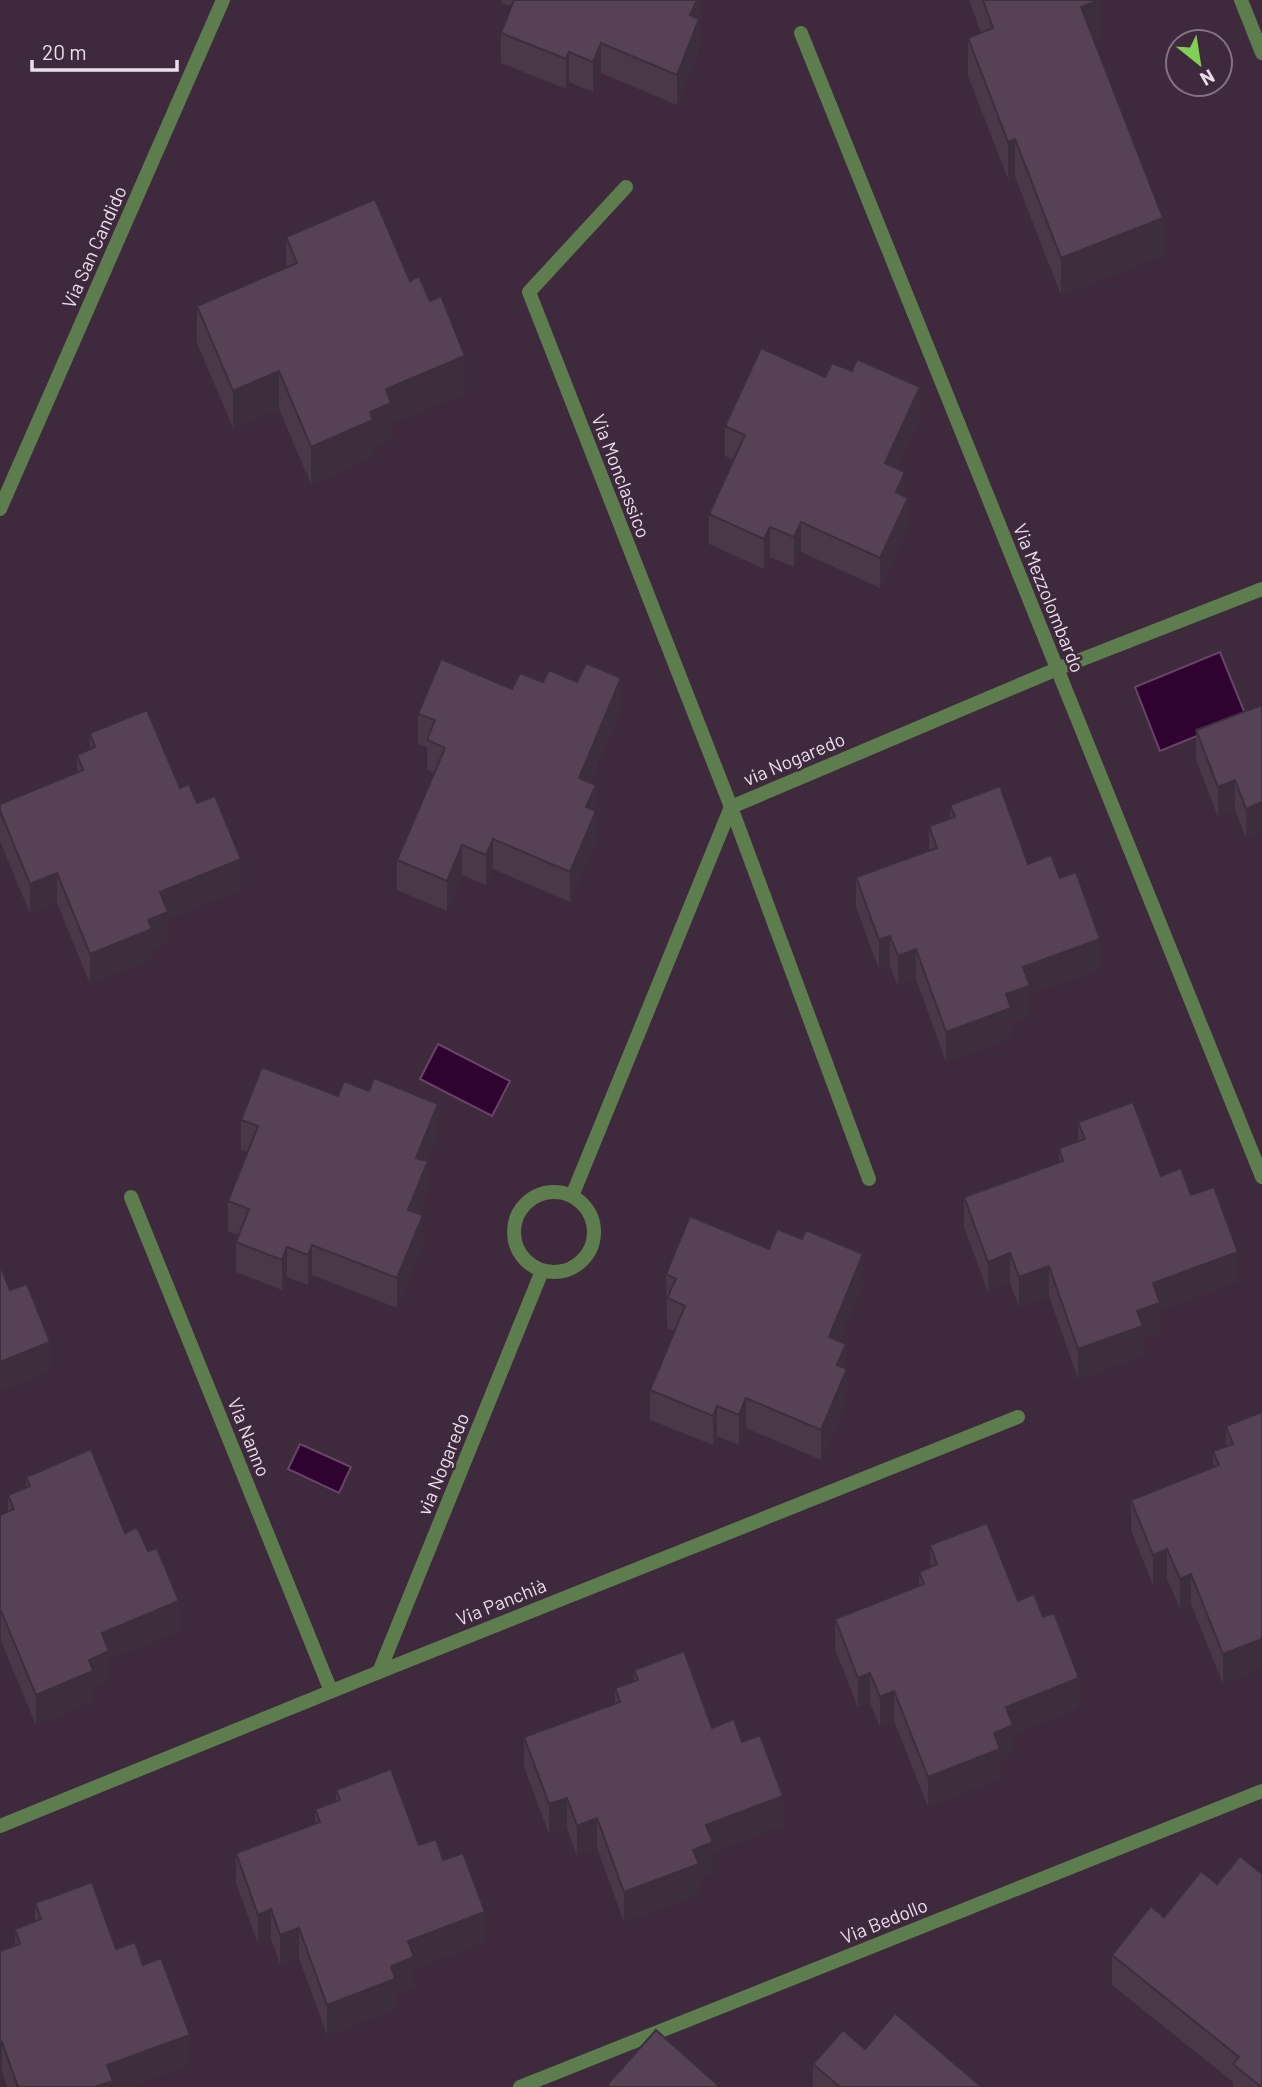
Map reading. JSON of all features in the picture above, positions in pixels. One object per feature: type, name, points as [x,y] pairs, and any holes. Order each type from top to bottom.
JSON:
[{"type":"street","name":"Via San Candido","points":[[0,509],[223,0]]},
{"type":"street","points":[[1241,0],[1262,53]]},
{"type":"street","name":"Via Mezzolombardo","points":[[801,33],[1262,1177]]},
{"type":"street","name":"Via Monclassico","points":[[626,187],[528,292],[731,807]]},
{"type":"street","name":"via Nogaredo","points":[[572,1196],[731,807],[1057,669],[1262,589]]},
{"type":"street","points":[[731,807],[869,1179]]},
{"type":"street","points":[[546,1192],[560,1192],[583,1204],[590,1214],[594,1227],[593,1240],[588,1253],[568,1270],[555,1273],[542,1271],[530,1265],[521,1255],[514,1243],[513,1230],[516,1217],[523,1206],[534,1197],[546,1192]]},
{"type":"street","name":"Via Nanno","points":[[131,1197],[331,1691]]},
{"type":"street","name":"via Nogaredo","points":[[379,1672],[542,1271]]},
{"type":"street","name":"Via Panchià","points":[[0,1826],[1018,1417]]},
{"type":"street","name":"Via Bedollo","points":[[526,2086],[1262,1791]]},
{"type":"shaded area","points":[[1220,652],[1246,716],[1160,751],[1135,687]]},
{"type":"shaded area","points":[[438,1044],[510,1081],[492,1116],[420,1079]]},
{"type":"shaded area","points":[[300,1444],[351,1467],[339,1493],[288,1469]]},
{"type":"building","points":[[514,0],[697,0],[690,15],[699,19],[677,75],[601,43],[593,62],[569,52],[566,59],[501,33]]},
{"type":"building","points":[[983,0],[1098,0],[1081,7],[1163,218],[1061,258],[1015,139],[1008,142],[968,38],[993,28]]},
{"type":"building","points":[[375,199],[410,281],[419,276],[430,301],[441,296],[465,356],[386,389],[391,403],[370,412],[373,420],[311,447],[279,371],[233,391],[197,306],[297,263],[286,237]]},
{"type":"building","points":[[761,348],[825,377],[832,363],[852,371],[857,359],[920,387],[885,463],[905,472],[896,492],[908,498],[880,558],[801,522],[794,537],[770,527],[764,539],[709,514],[745,435],[725,426]]},
{"type":"building","points":[[441,659],[512,689],[520,673],[543,682],[549,670],[577,682],[586,663],[621,678],[579,778],[596,785],[586,807],[596,811],[570,872],[493,839],[486,855],[462,845],[447,881],[397,860],[445,748],[427,740],[435,720],[418,714]]},
{"type":"building","points":[[1262,705],[1262,802],[1246,809],[1235,780],[1218,787],[1196,730]]},
{"type":"building","points":[[147,710],[180,788],[189,784],[197,803],[215,796],[241,859],[160,892],[168,912],[148,920],[152,929],[90,954],[57,873],[30,884],[0,811],[0,804],[83,770],[77,755],[95,747],[90,733]]},
{"type":"building","points":[[1000,786],[1028,864],[1051,855],[1060,878],[1076,872],[1100,939],[1023,967],[1030,986],[1006,994],[1011,1008],[946,1032],[916,949],[898,956],[890,936],[879,940],[856,877],[937,848],[929,826],[955,817],[950,805]]},
{"type":"building","points":[[262,1067],[338,1096],[344,1081],[369,1091],[374,1078],[438,1104],[416,1158],[428,1161],[408,1210],[423,1215],[397,1278],[312,1245],[308,1255],[287,1247],[282,1260],[236,1242],[249,1209],[228,1201],[258,1126],[241,1120]]},
{"type":"building","points":[[1133,1102],[1161,1176],[1181,1168],[1191,1195],[1214,1187],[1238,1252],[1153,1283],[1160,1303],[1137,1311],[1143,1326],[1078,1349],[1049,1266],[1019,1277],[1010,1253],[988,1262],[964,1197],[1063,1161],[1059,1148],[1085,1139],[1078,1122]]},
{"type":"building","points":[[690,1216],[769,1249],[777,1229],[802,1239],[806,1230],[863,1254],[829,1337],[846,1344],[837,1365],[847,1369],[821,1430],[746,1398],[739,1415],[717,1406],[713,1416],[650,1390],[685,1306],[667,1298],[676,1279],[666,1274]]},
{"type":"building","points":[[0,1265],[10,1290],[27,1284],[50,1342],[0,1362]]},
{"type":"building","points":[[1262,1412],[1262,1639],[1223,1654],[1191,1574],[1180,1579],[1167,1549],[1153,1555],[1131,1500],[1219,1465],[1213,1451],[1233,1444],[1226,1426]]},
{"type":"building","points":[[91,1449],[125,1533],[137,1527],[148,1551],[157,1548],[179,1601],[102,1633],[109,1651],[89,1660],[93,1671],[36,1695],[0,1611],[0,1515],[14,1509],[8,1495],[30,1486],[26,1477]]},
{"type":"building","points":[[987,1523],[1018,1601],[1034,1594],[1043,1617],[1054,1613],[1079,1678],[1006,1707],[1013,1725],[994,1733],[1000,1749],[928,1777],[894,1691],[880,1697],[870,1673],[858,1678],[835,1619],[924,1584],[919,1572],[937,1564],[930,1545]]},
{"type":"building","points":[[684,1651],[712,1728],[734,1719],[742,1742],[760,1735],[783,1796],[706,1825],[713,1842],[693,1850],[699,1864],[624,1892],[597,1818],[577,1826],[567,1798],[549,1804],[524,1737],[620,1702],[615,1688],[638,1680],[634,1670]]},
{"type":"building","points":[[391,1769],[419,1845],[436,1839],[443,1860],[463,1853],[485,1912],[408,1941],[414,1957],[391,1966],[395,1979],[327,2005],[299,1928],[280,1935],[271,1909],[258,1915],[236,1853],[320,1822],[315,1809],[340,1800],[336,1790]]},
{"type":"building","points":[[1240,1856],[1262,1874],[1262,2087],[1233,2064],[1239,2057],[1112,1955],[1151,1906],[1164,1917],[1201,1871],[1217,1884]]},
{"type":"building","points":[[92,1882],[116,1949],[135,1942],[143,1965],[161,1958],[190,2035],[107,2065],[113,2081],[95,2087],[18,2087],[2,2042],[0,2043],[0,1951],[20,1944],[15,1929],[41,1919],[35,1903]]},
{"type":"building","points":[[895,2013],[982,2087],[840,2087],[813,2064],[843,2030],[865,2049]]},
{"type":"building","points":[[656,2030],[720,2087],[607,2085]]}]
